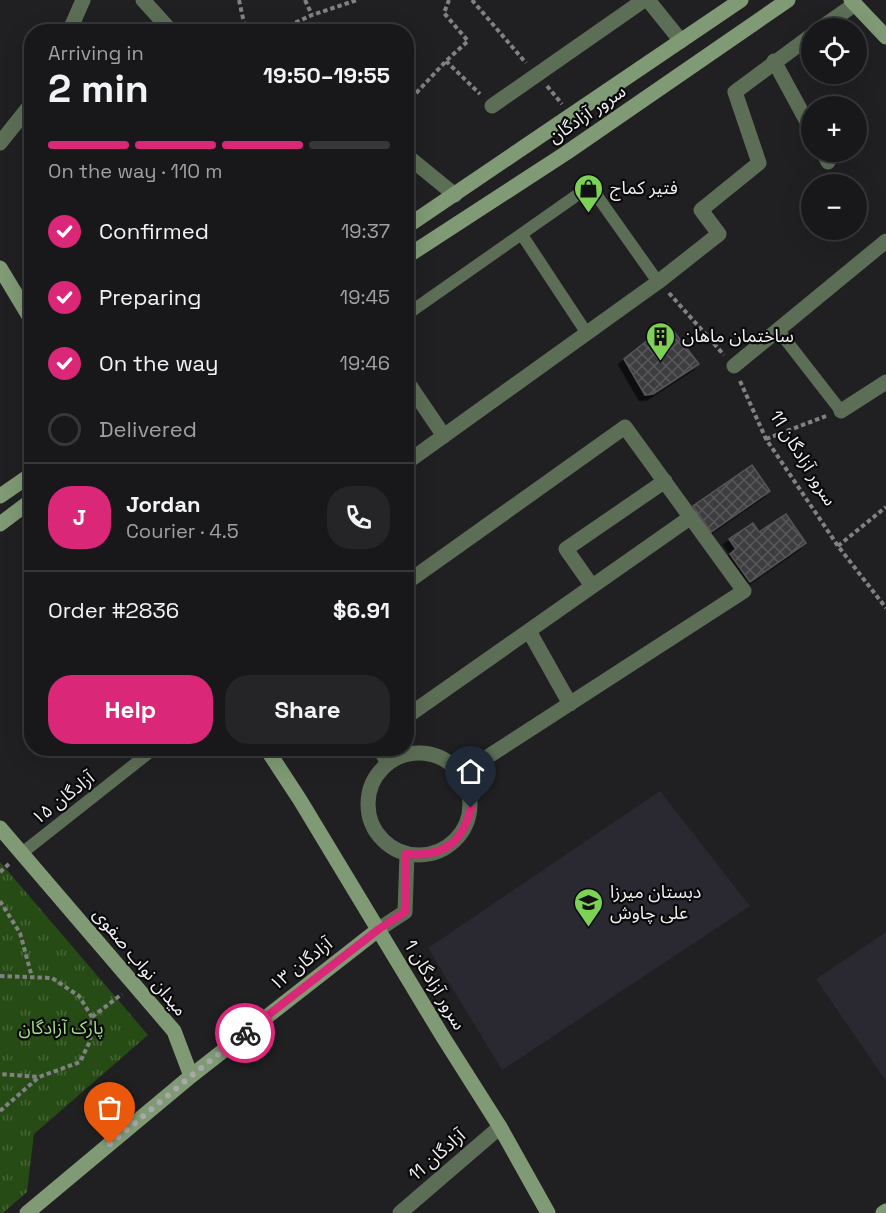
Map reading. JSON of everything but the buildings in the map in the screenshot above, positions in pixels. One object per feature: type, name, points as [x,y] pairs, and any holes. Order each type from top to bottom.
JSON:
[{"type":"main road","name":"سرور آزادگان","points":[[414,221],[741,0]]},
{"type":"main road","name":"سرور آزادگان","points":[[414,252],[566,153],[788,0]]},
{"type":"main road","points":[[853,2],[886,37]]},
{"type":"main road","points":[[455,195],[470,215]]},
{"type":"main road","points":[[0,268],[24,308]]},
{"type":"main road","points":[[0,496],[24,480]]},
{"type":"main road","points":[[0,524],[24,506]]},
{"type":"main road","name":"سرور آزادگان 1","points":[[271,756],[500,1127],[548,1213]]},
{"type":"main road","name":"میدان نواب صفوی","points":[[0,828],[174,1031],[191,1076]]},
{"type":"main road","name":"آزادگان ۱۳","points":[[191,1076],[379,929]]},
{"type":"main road","points":[[27,1213],[191,1076]]},
{"type":"street","points":[[72,24],[83,0]]},
{"type":"street","points":[[143,0],[165,24]]},
{"type":"street","points":[[492,106],[646,0],[681,41]]},
{"type":"street","points":[[833,18],[853,2]]},
{"type":"street","points":[[414,457],[658,282],[720,234],[701,210],[759,163],[735,92],[801,43]]},
{"type":"street","points":[[774,61],[801,110]]},
{"type":"street","points":[[0,143],[24,114]]},
{"type":"street","points":[[414,162],[455,195]]},
{"type":"street","points":[[734,366],[886,241]]},
{"type":"street","points":[[841,411],[886,382]]},
{"type":"street","points":[[414,392],[444,436]]},
{"type":"street","points":[[414,577],[625,427],[744,591],[461,774]]},
{"type":"street","points":[[592,586],[566,549],[665,481]]},
{"type":"street","points":[[414,711],[691,517]]},
{"type":"street","points":[[529,631],[570,704]]},
{"type":"street","points":[[401,756],[388,763],[377,774],[369,789],[367,806],[370,822],[378,836],[390,847],[406,854],[424,855],[442,850],[456,840],[466,825],[471,808],[469,790],[461,774],[450,762],[435,755],[414,753]]},
{"type":"street","points":[[384,756],[388,763]]},
{"type":"street","points":[[379,929],[405,912],[406,854]]},
{"type":"street","name":"آزادگان 11","points":[[400,1213],[500,1127]]},
{"type":"lane","points":[[414,309],[590,186],[658,282]]},
{"type":"lane","points":[[522,235],[586,332]]},
{"type":"lane","points":[[778,330],[841,411]]},
{"type":"lane","name":"آزادگان ۱۵","points":[[22,853],[145,756]]},
{"type":"path","points":[[239,0],[244,24]]},
{"type":"path","points":[[305,0],[312,15]]},
{"type":"path","points":[[292,24],[357,0]]},
{"type":"path","points":[[414,95],[468,41],[444,13],[449,0]]},
{"type":"path","points":[[472,0],[572,116]]},
{"type":"path","points":[[446,61],[492,106]]},
{"type":"path","name":"سرور آزادگان 11","points":[[658,282],[734,366],[766,439],[838,546],[886,608]]},
{"type":"path","points":[[766,439],[841,411]]},
{"type":"path","points":[[838,546],[886,507]]},
{"type":"path","points":[[0,901],[20,933],[32,977]]},
{"type":"path","points":[[0,976],[52,978],[79,996],[92,1017],[90,1041],[80,1062],[39,1077],[0,1111]]},
{"type":"path","points":[[92,1017],[134,985]]},
{"type":"path","points":[[0,1074],[39,1077]]},
{"type":"shaded area","name":"دبستان میرزا علی چاوش","points":[[660,791],[750,906],[502,1070],[428,948]]},
{"type":"shaded area","points":[[886,932],[886,1081],[816,979]]},
{"type":"green space","name":"پارک آزادگان","points":[[0,862],[148,1035],[34,1134],[27,1192],[3,1213],[0,1213]]},
{"type":"way so far","points":[[110,1144],[245,1033]]},
{"type":"place","name":"فتیر کماج","points":[[589,214]]},
{"type":"place","name":"ساختمان ماهان","points":[[661,362]]},
{"type":"place","name":"دبستان میرزا علی چاوش","points":[[589,928]]},
{"type":"route","points":[[245,1033],[379,929],[405,912],[406,854],[424,855],[442,850],[456,840],[466,825],[471,808]]}]
